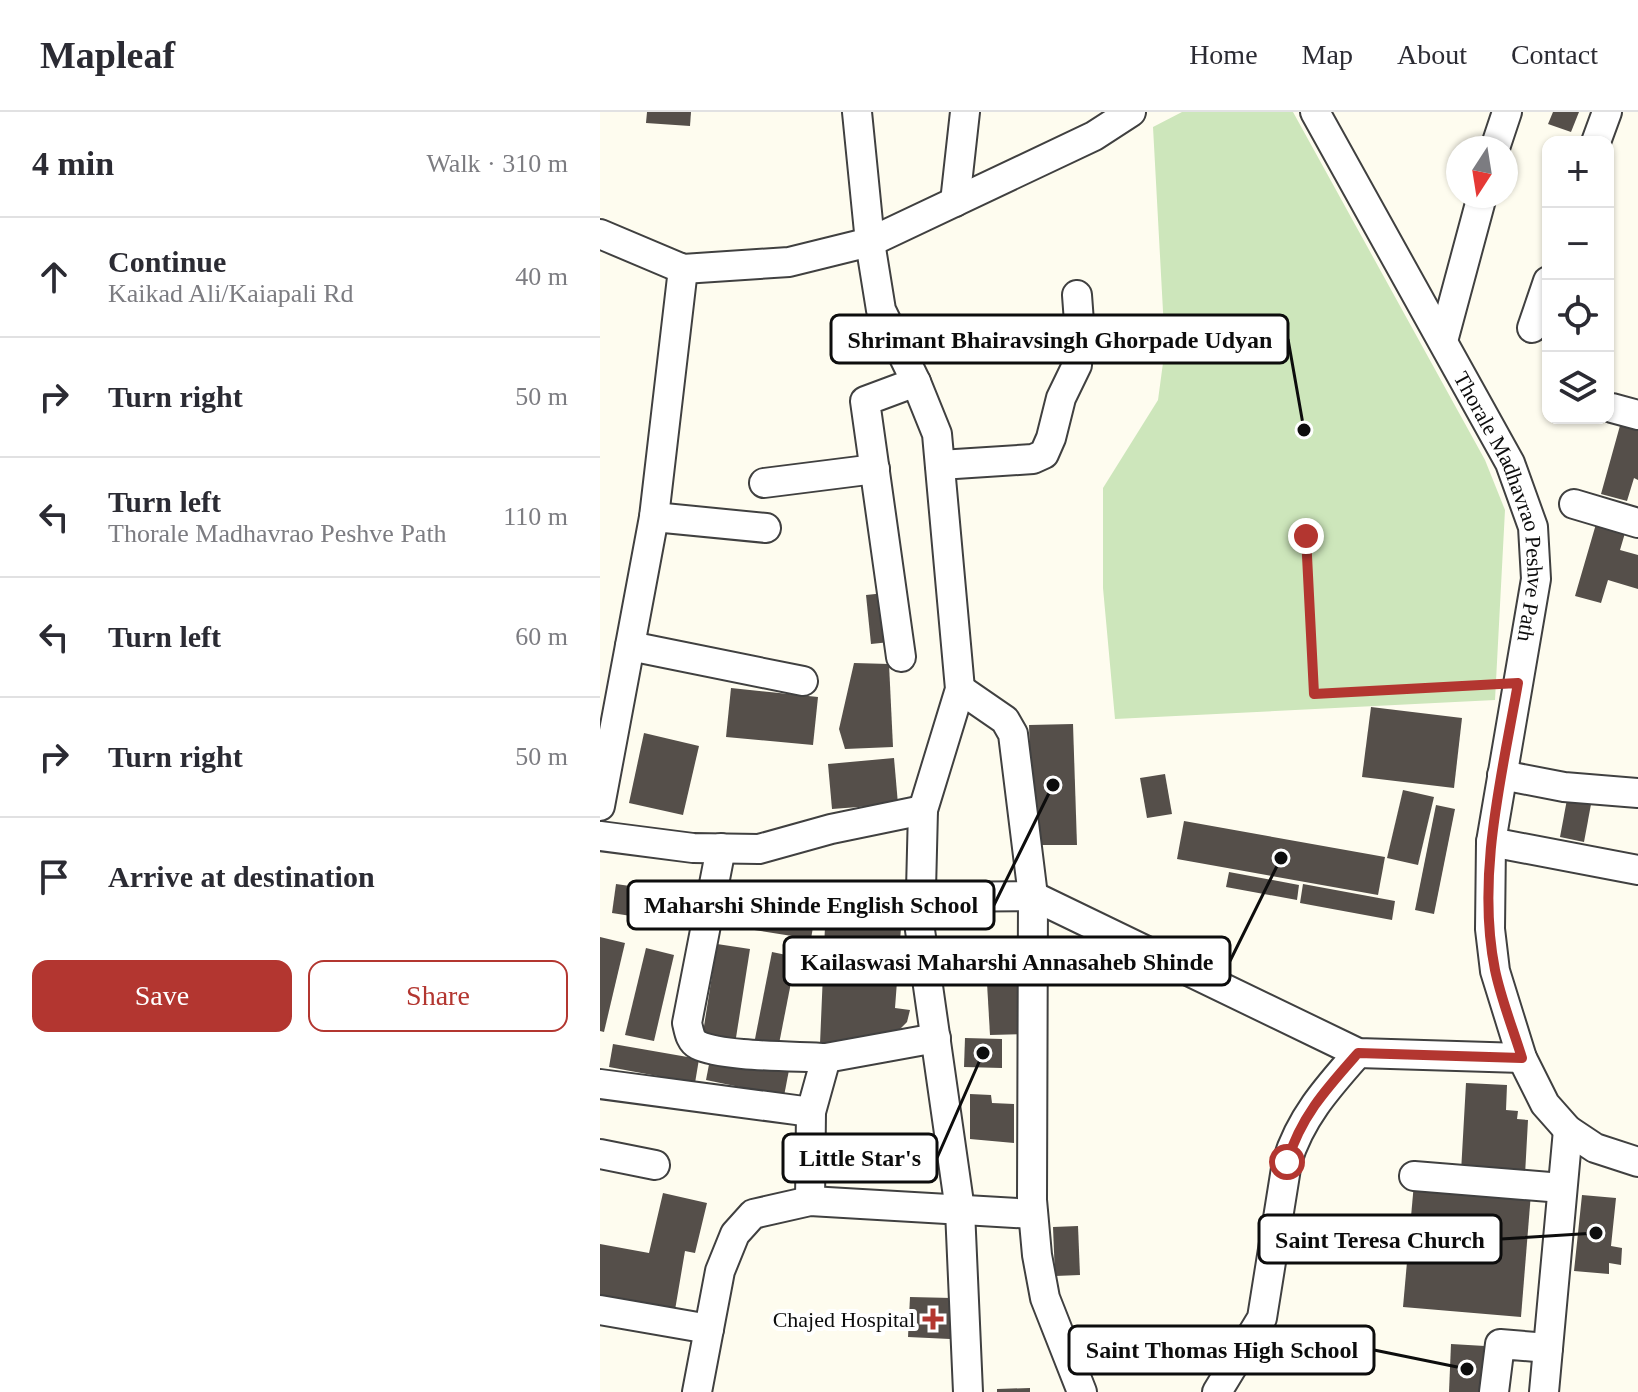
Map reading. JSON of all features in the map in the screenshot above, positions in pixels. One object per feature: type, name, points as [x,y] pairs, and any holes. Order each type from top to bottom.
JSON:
[{"type":"street","points":[[857,112],[870,242],[881,310],[937,434],[960,689],[923,810],[920,930],[960,1210],[968,1392]]},
{"type":"street","points":[[955,202],[965,112]]},
{"type":"street","points":[[600,234],[683,269],[789,262],[870,242],[1094,136],[1131,112]]},
{"type":"street","name":"Thorale Madhavrao Peshve Path","points":[[1315,112],[1510,463],[1533,527],[1536,579],[1491,842],[1490,929],[1495,971],[1522,1058],[1545,1104],[1568,1130],[1595,1148],[1638,1162]]},
{"type":"street","points":[[1499,136],[1507,112]]},
{"type":"street","points":[[1598,136],[1607,112]]},
{"type":"street","points":[[1443,341],[1479,208]]},
{"type":"street","points":[[600,806],[654,517],[683,269]]},
{"type":"street","points":[[940,465],[1033,459],[1044,454],[1061,398],[1077,365],[1077,295]]},
{"type":"street","points":[[1532,328],[1542,299]]},
{"type":"street","points":[[901,657],[865,401],[916,382]]},
{"type":"street","points":[[764,483],[875,469]]},
{"type":"street","points":[[1574,504],[1638,523]]},
{"type":"street","points":[[654,517],[766,528]]},
{"type":"street","points":[[630,646],[803,681]]},
{"type":"street","points":[[960,689],[1005,720],[1013,734],[1033,896],[1033,1214],[1045,1298],[1082,1392]]},
{"type":"street","points":[[1502,775],[1564,787],[1638,793]]},
{"type":"street","points":[[600,836],[693,848],[759,849],[831,829],[923,810]]},
{"type":"street","points":[[1491,842],[1638,870]]},
{"type":"street","points":[[721,848],[687,1023],[690,1039],[697,1045],[728,1052],[826,1058],[936,1038]]},
{"type":"street","points":[[921,897],[1033,896],[1358,1053],[1522,1058]]},
{"type":"street","points":[[1217,1392],[1262,1318],[1287,1162],[1293,1142],[1314,1103],[1358,1053]]},
{"type":"street","points":[[810,1201],[811,1112],[826,1058]]},
{"type":"street","points":[[600,1084],[811,1112]]},
{"type":"street","points":[[1544,1392],[1568,1130]]},
{"type":"street","points":[[600,1154],[655,1165]]},
{"type":"street","points":[[1414,1176],[1562,1188]]},
{"type":"street","points":[[697,1392],[720,1271],[735,1234],[753,1214],[810,1201],[1033,1214]]},
{"type":"street","points":[[600,1310],[709,1329]]},
{"type":"street","points":[[1494,1392],[1500,1344],[1548,1348]]},
{"type":"path","points":[[1306,536],[1314,694],[1518,683]]},
{"type":"green space","points":[[1182,112],[1293,112],[1485,460],[1505,510],[1495,700],[1115,719],[1103,588],[1103,488],[1158,400],[1165,348],[1153,127]]},
{"type":"building","points":[[647,112],[691,112],[690,126],[646,123]]},
{"type":"building","points":[[1553,112],[1579,112],[1571,132],[1548,124]]},
{"type":"building","points":[[1621,422],[1638,427],[1638,480],[1634,478],[1627,501],[1601,494]]},
{"type":"building","points":[[1596,524],[1625,533],[1620,550],[1638,555],[1638,589],[1608,580],[1601,603],[1575,596]]},
{"type":"building","points":[[885,593],[890,642],[871,644],[866,595]]},
{"type":"building","points":[[854,663],[889,664],[893,747],[845,749],[839,729]]},
{"type":"building","points":[[731,688],[818,697],[813,745],[726,737]]},
{"type":"building","points":[[1371,707],[1462,718],[1454,788],[1362,777]]},
{"type":"building","points":[[1073,724],[1077,845],[1033,845],[1029,725]]},
{"type":"building","points":[[644,733],[699,746],[683,815],[629,803]]},
{"type":"building","points":[[894,758],[898,804],[832,809],[828,764]]},
{"type":"building","points":[[1165,774],[1172,814],[1147,818],[1140,778]]},
{"type":"building","points":[[1403,790],[1434,797],[1418,865],[1387,858]]},
{"type":"building","points":[[1568,794],[1592,799],[1584,842],[1560,837]]},
{"type":"building","points":[[1436,805],[1455,809],[1434,914],[1415,910]]},
{"type":"building","points":[[1184,821],[1385,857],[1378,895],[1177,859]]},
{"type":"building","points":[[1229,872],[1299,885],[1297,900],[1226,887]]},
{"type":"building","points":[[616,884],[699,896],[695,926],[612,913]]},
{"type":"building","points":[[1303,884],[1395,901],[1392,920],[1300,903]]},
{"type":"building","points":[[725,901],[815,915],[811,939],[722,925]]},
{"type":"building","points":[[825,926],[901,928],[895,1008],[910,1010],[907,1022],[898,1031],[840,1044],[820,1044]]},
{"type":"building","points":[[600,937],[625,943],[604,1032],[600,1031]]},
{"type":"building","points":[[717,944],[750,949],[735,1044],[702,1039]]},
{"type":"building","points":[[646,948],[674,955],[654,1041],[625,1035]]},
{"type":"building","points":[[772,952],[796,957],[778,1049],[754,1044]]},
{"type":"building","points":[[1019,982],[1022,1034],[990,1035],[987,983]]},
{"type":"building","points":[[965,1038],[1002,1039],[1002,1068],[964,1067]]},
{"type":"building","points":[[613,1044],[699,1059],[695,1083],[609,1067]]},
{"type":"building","points":[[711,1054],[789,1070],[784,1096],[706,1080]]},
{"type":"building","points":[[1466,1083],[1507,1085],[1506,1110],[1518,1111],[1517,1119],[1528,1120],[1525,1175],[1461,1172]]},
{"type":"building","points":[[970,1094],[991,1095],[992,1103],[1014,1104],[1014,1143],[970,1139]]},
{"type":"building","points":[[1414,1183],[1531,1193],[1521,1317],[1403,1307]]},
{"type":"building","points":[[663,1193],[707,1203],[695,1253],[685,1251],[674,1316],[600,1302],[600,1244],[649,1253]]},
{"type":"building","points":[[1582,1195],[1616,1198],[1611,1246],[1622,1248],[1621,1265],[1609,1263],[1609,1274],[1574,1271]]},
{"type":"building","points":[[1078,1226],[1080,1275],[1055,1276],[1053,1227]]},
{"type":"building","points":[[910,1297],[952,1298],[950,1339],[908,1337]]},
{"type":"building","points":[[1451,1344],[1485,1346],[1482,1392],[1449,1392]]},
{"type":"building","points":[[1030,1388],[1030,1392],[997,1392],[997,1389]]},
{"type":"place","name":"Shrimant Bhairavsingh Ghorpade Udyan","points":[[1304,430]]},
{"type":"place","name":"Maharshi Shinde English School","points":[[1053,785]]},
{"type":"place","name":"Kailaswasi Maharshi Annasaheb Shinde","points":[[1281,858]]},
{"type":"place","name":"Little Star's","points":[[983,1053]]},
{"type":"place","name":"Saint Teresa Church","points":[[1596,1233]]},
{"type":"place","name":"Chajed Hospital","points":[[933,1319]]},
{"type":"place","name":"Saint Thomas High School","points":[[1467,1369]]},
{"type":"route","points":[[1287,1162],[1293,1142],[1314,1103],[1358,1053],[1522,1058],[1495,971],[1490,929],[1491,842],[1518,683],[1314,694],[1306,536]]}]
